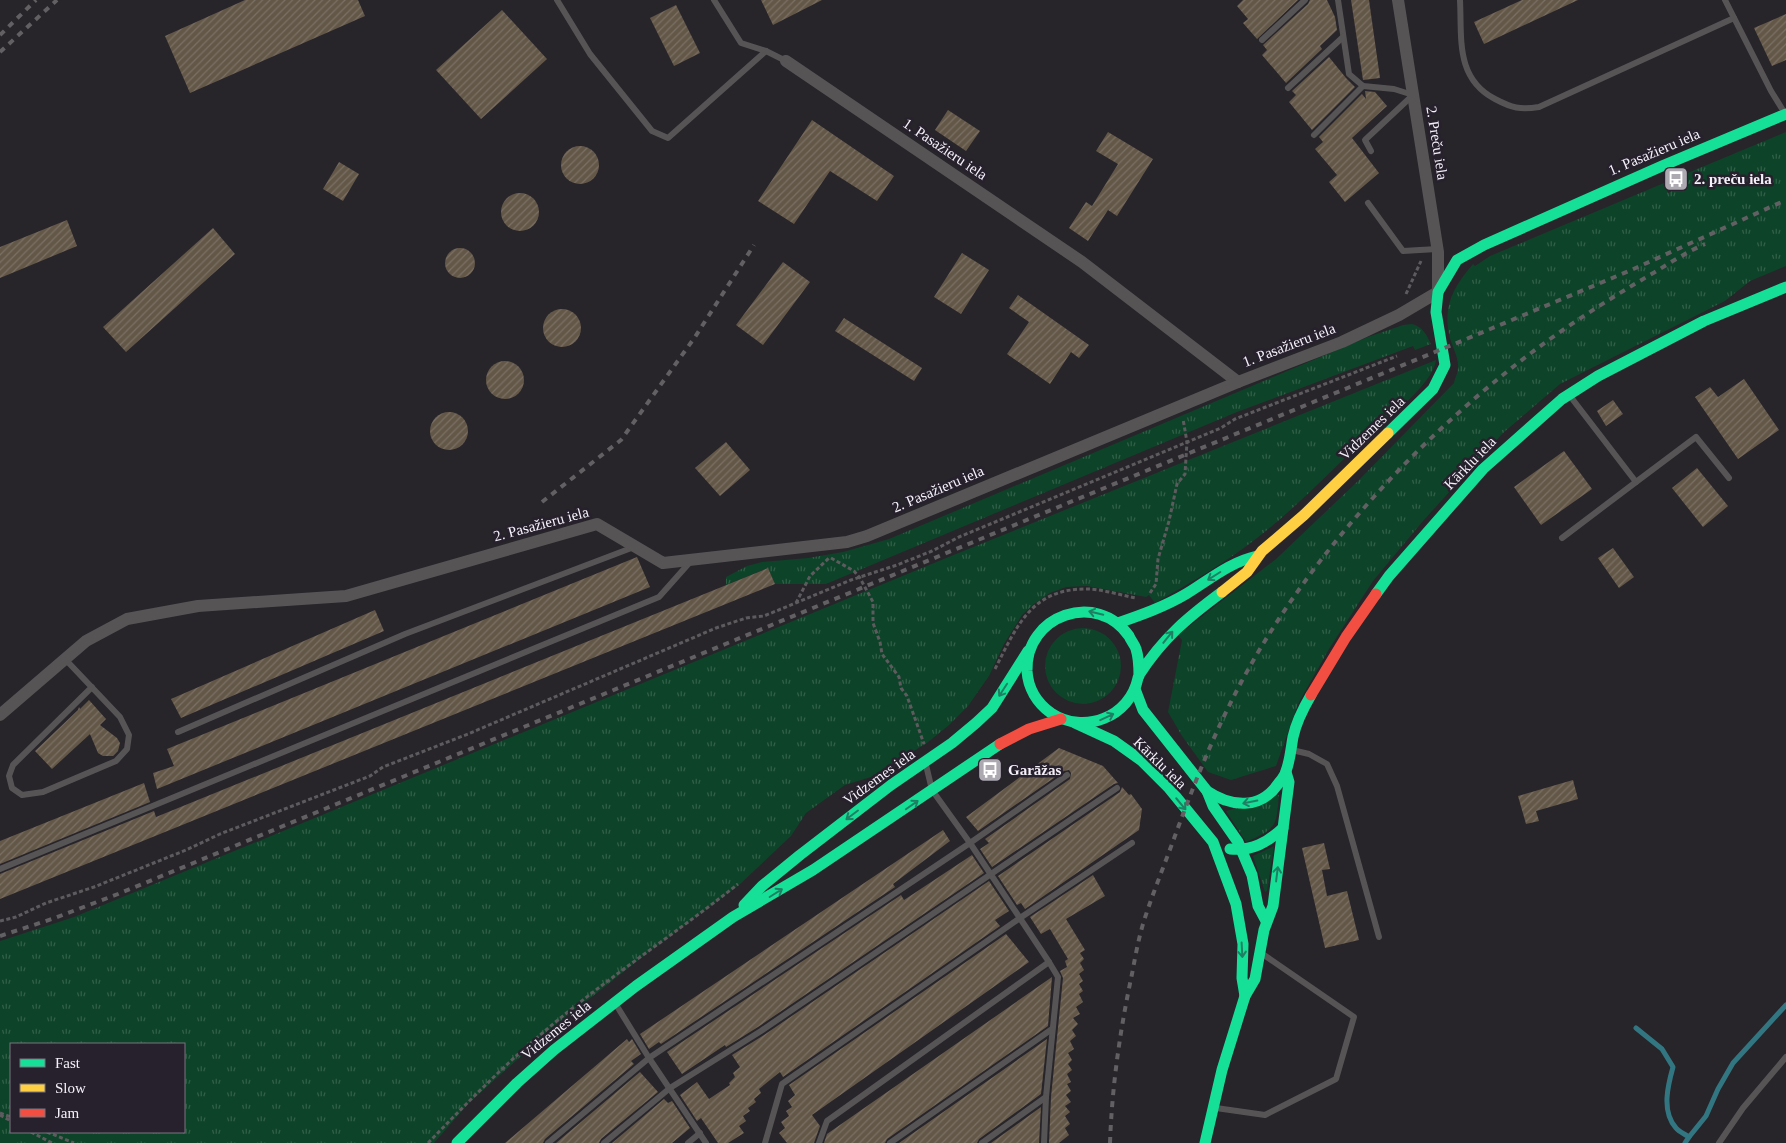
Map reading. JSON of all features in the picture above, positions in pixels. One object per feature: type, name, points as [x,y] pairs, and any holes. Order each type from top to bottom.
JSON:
[{"type":"street","name":"2. Preču iela","points":[[1398,0],[1437,249],[1438,292]]},
{"type":"street","name":"1. Pasažieru iela","points":[[786,61],[1082,262],[1238,382],[1342,342],[1399,315],[1438,292],[1457,260],[1484,244],[1786,114]]},
{"type":"street","name":"Kārklu iela","points":[[1206,791],[1219,799],[1236,803],[1250,803],[1262,799],[1273,790],[1286,772],[1294,734],[1308,700],[1346,637],[1389,576],[1483,469],[1528,428],[1569,395],[1598,376],[1704,321],[1786,287]]},
{"type":"street","name":"Vidzemes iela","points":[[1139,676],[1171,632],[1248,571],[1257,556],[1302,516],[1433,389],[1445,365],[1436,312],[1438,292]]},
{"type":"street","name":"2. Pasažieru iela","points":[[0,715],[86,641],[128,618],[198,606],[346,596],[597,524],[663,563],[847,542],[876,533],[1238,382]]},
{"type":"street","name":"Vidzemes iela","points":[[1118,623],[1155,610],[1184,596],[1240,560],[1257,556]]},
{"type":"street","name":"Vidzemes iela","points":[[733,917],[762,886],[800,855],[891,785],[952,743],[992,708],[1038,633],[1051,621],[1067,613],[1085,611],[1102,614],[1118,623],[1129,634],[1136,647],[1139,661],[1139,676],[1135,690],[1125,705],[1110,716],[1093,723],[1074,723],[1061,719],[1049,712],[1039,702],[1032,690],[1027,670],[1029,650]]},
{"type":"street","name":"Kārklu iela","points":[[1135,690],[1144,710],[1206,791],[1213,806],[1238,842],[1252,875],[1258,906],[1266,921]]},
{"type":"street","name":"Vidzemes iela","points":[[456,1143],[517,1082],[554,1050],[615,1002],[733,917],[812,870],[1001,743],[1029,728],[1061,719]]},
{"type":"street","name":"Kārklu iela","points":[[1074,723],[1115,741],[1137,758],[1158,777],[1213,842],[1215,854],[1229,880],[1236,902],[1243,951],[1241,984],[1245,996]]},
{"type":"street","name":"Kārklu iela","points":[[1205,1143],[1212,1107],[1245,996],[1253,988],[1262,953],[1266,921],[1273,906],[1289,782],[1286,772]]},
{"type":"street","points":[[1213,842],[1227,848],[1242,851],[1269,842],[1283,828]]},
{"type":"lane","points":[[557,0],[590,54],[652,131],[668,138],[766,51]]},
{"type":"lane","points":[[714,0],[741,43],[766,51],[786,61]]},
{"type":"lane","points":[[1262,40],[1306,0]]},
{"type":"lane","points":[[1338,0],[1349,74],[1363,86],[1394,89],[1413,95],[1365,140],[1371,150]]},
{"type":"lane","points":[[1460,0],[1464,58],[1467,72],[1475,84],[1488,96],[1509,106],[1524,109],[1539,107],[1734,18]]},
{"type":"lane","points":[[1725,0],[1771,91],[1786,114]]},
{"type":"lane","points":[[1288,88],[1342,37]]},
{"type":"lane","points":[[1314,135],[1363,86]]},
{"type":"lane","points":[[1368,203],[1403,251],[1437,249]]},
{"type":"lane","points":[[1569,395],[1636,482]]},
{"type":"lane","points":[[1562,538],[1696,437],[1729,478]]},
{"type":"lane","points":[[178,732],[406,634],[635,547]]},
{"type":"lane","points":[[0,869],[659,597],[692,560]]},
{"type":"lane","points":[[65,659],[92,687],[120,717],[129,735],[127,749],[116,761],[43,792],[22,795],[12,788],[9,776],[13,765],[92,687]]},
{"type":"lane","points":[[1291,750],[1309,754],[1327,764],[1331,771],[1337,786],[1379,937]]},
{"type":"lane","points":[[926,762],[932,790],[991,874],[1058,977],[1046,1097],[1044,1143]]},
{"type":"lane","points":[[548,1143],[649,1058],[970,843],[1067,775]]},
{"type":"lane","points":[[604,1143],[670,1088],[761,1031],[1117,788]]},
{"type":"lane","points":[[765,1143],[782,1084],[1020,918],[1132,843]]},
{"type":"lane","points":[[1212,1107],[1265,1115],[1336,1079],[1354,1017],[1262,953]]},
{"type":"lane","points":[[819,1143],[827,1121],[1050,962]]},
{"type":"lane","points":[[615,1002],[649,1058],[706,1143]]},
{"type":"lane","points":[[890,1143],[1052,1029]]},
{"type":"lane","points":[[1719,1143],[1743,1108],[1786,1057]]},
{"type":"lane","points":[[982,1143],[1046,1097]]},
{"type":"lane","points":[[688,1143],[700,1133]]},
{"type":"path","points":[[0,921],[16,917],[46,903],[103,884],[220,834],[370,776],[383,767],[468,734],[716,628],[746,618],[764,616],[851,580],[932,551],[959,537],[1221,428],[1235,419],[1397,356]]},
{"type":"path","points":[[1146,600],[1156,584],[1158,559],[1176,495],[1177,484],[1186,474],[1187,442],[1183,414],[1179,407]]},
{"type":"path","points":[[795,604],[810,576],[847,542]]},
{"type":"path","points":[[830,558],[854,571],[873,602],[873,623],[882,654],[899,677],[901,688],[907,696],[925,746]]},
{"type":"path","points":[[33,1133],[52,1143]]},
{"type":"path","points":[[49,1133],[74,1143]]},
{"type":"green space","points":[[1786,132],[1786,266],[1750,281],[1725,301],[1560,384],[1503,433],[1423,521],[1373,581],[1329,649],[1298,704],[1276,766],[1231,780],[1208,772],[1182,736],[1168,712],[1182,640],[1178,635],[1276,559],[1358,481],[1454,383],[1458,364],[1449,334],[1449,305],[1455,288],[1473,264],[1475,266],[1490,256],[1664,183],[1668,193],[1682,186],[1678,177]]},
{"type":"green space","points":[[1412,324],[1422,329],[1431,344],[1415,350],[1413,346],[1237,412],[826,584],[775,584],[768,568],[726,585],[726,577],[747,566],[762,562],[808,558],[843,552],[889,539],[1368,337],[1403,325]]},
{"type":"green space","points":[[1436,360],[1433,370],[1416,393],[1297,504],[1245,547],[1194,580],[1155,603],[1149,595],[1146,597],[1087,586],[1066,587],[1050,593],[1034,604],[1022,615],[1004,644],[989,676],[968,706],[949,725],[927,743],[871,777],[845,785],[806,813],[791,836],[739,885],[650,951],[550,1030],[468,1104],[434,1143],[0,1143],[0,941],[74,917],[956,554]]},
{"type":"green space","points":[[1076,628],[1090,628],[1104,634],[1115,645],[1121,659],[1118,681],[1110,693],[1090,704],[1076,704],[1062,698],[1051,687],[1045,673],[1045,659],[1051,645],[1062,634]]},
{"type":"green space","points":[[1279,795],[1277,814],[1273,826],[1246,842],[1226,811]]},
{"type":"green space","points":[[1274,846],[1267,891],[1265,892],[1253,856]]},
{"type":"building","points":[[245,0],[358,0],[365,16],[190,93],[165,36]]},
{"type":"building","points":[[761,0],[822,0],[773,25]]},
{"type":"building","points":[[1243,0],[1298,0],[1257,39],[1243,23],[1248,19],[1237,6]]},
{"type":"building","points":[[1310,0],[1327,0],[1335,17],[1337,30],[1320,46],[1322,49],[1286,83],[1262,55],[1267,50],[1263,45],[1308,4]]},
{"type":"building","points":[[1351,0],[1369,0],[1380,78],[1363,80]]},
{"type":"building","points":[[1522,0],[1578,0],[1484,44],[1474,22]]},
{"type":"building","points":[[676,5],[700,53],[674,66],[650,18]]},
{"type":"building","points":[[502,10],[547,59],[481,119],[436,70]]},
{"type":"building","points":[[1786,14],[1786,60],[1772,66],[1754,28]]},
{"type":"building","points":[[1329,57],[1355,87],[1312,130],[1289,102],[1296,95],[1292,91]]},
{"type":"building","points":[[1365,91],[1375,92],[1387,106],[1352,138],[1379,173],[1345,202],[1329,182],[1337,175],[1315,149],[1323,142],[1319,137],[1362,94],[1366,99]]},
{"type":"building","points":[[948,110],[980,131],[966,151],[935,130]]},
{"type":"building","points":[[812,120],[894,176],[877,201],[830,171],[794,224],[758,201]]},
{"type":"building","points":[[1108,132],[1153,159],[1117,216],[1108,210],[1088,241],[1069,228],[1086,202],[1092,206],[1118,164],[1096,151]]},
{"type":"building","points":[[580,146],[593,152],[599,165],[593,178],[580,184],[567,178],[561,165],[567,152]]},
{"type":"building","points":[[339,162],[359,174],[343,201],[323,189]]},
{"type":"building","points":[[520,193],[533,199],[539,212],[533,225],[520,231],[507,225],[501,212],[507,199]]},
{"type":"building","points":[[67,220],[77,246],[0,278],[0,247]]},
{"type":"building","points":[[213,228],[235,254],[126,352],[103,327]]},
{"type":"building","points":[[460,248],[471,252],[475,263],[471,274],[460,278],[449,274],[445,263],[449,252]]},
{"type":"building","points":[[962,253],[989,270],[961,314],[934,297]]},
{"type":"building","points":[[783,262],[810,282],[763,345],[736,325]]},
{"type":"building","points":[[1018,295],[1089,345],[1079,358],[1071,352],[1050,384],[1007,354],[1029,322],[1009,308]]},
{"type":"building","points":[[562,309],[575,315],[581,328],[575,341],[562,347],[549,341],[543,328],[549,315]]},
{"type":"building","points":[[844,318],[922,368],[914,381],[835,331]]},
{"type":"building","points":[[505,361],[518,367],[524,380],[518,393],[505,399],[492,393],[486,380],[492,367]]},
{"type":"building","points":[[1744,379],[1779,430],[1738,459],[1695,397],[1710,387],[1718,397]]},
{"type":"building","points":[[1613,400],[1623,414],[1606,426],[1597,411]]},
{"type":"building","points":[[449,412],[462,418],[468,431],[462,444],[449,450],[436,444],[430,431],[436,418]]},
{"type":"building","points":[[726,442],[750,470],[720,496],[695,468]]},
{"type":"building","points":[[1564,451],[1592,489],[1541,525],[1514,487]]},
{"type":"building","points":[[1697,468],[1728,506],[1703,527],[1672,488]]},
{"type":"building","points":[[1613,548],[1634,577],[1619,588],[1598,558]]},
{"type":"building","points":[[637,557],[650,587],[157,789],[153,773],[174,766],[167,749]]},
{"type":"building","points":[[768,568],[775,584],[0,899],[0,874],[154,811],[156,817]]},
{"type":"building","points":[[375,610],[384,631],[181,718],[171,699]]},
{"type":"building","points":[[89,700],[106,719],[100,725],[117,738],[120,743],[118,751],[113,756],[103,756],[98,753],[90,734],[52,769],[35,751],[79,707],[80,709]]},
{"type":"building","points":[[1059,748],[1103,766],[1118,783],[992,867],[980,849],[989,843],[985,839],[1070,779],[1071,773],[1069,770],[1064,771],[978,831],[966,817]]},
{"type":"building","points":[[1573,780],[1578,799],[1536,811],[1539,821],[1526,824],[1518,796]]},
{"type":"building","points":[[144,783],[150,802],[0,864],[0,841]]},
{"type":"building","points":[[1122,787],[1129,795],[1131,794],[1142,809],[1139,830],[1025,909],[1021,903],[1017,905],[998,876],[1120,792]]},
{"type":"building","points":[[943,830],[950,841],[893,884],[895,887],[661,1044],[659,1042],[649,1049],[640,1034]]},
{"type":"building","points":[[1324,843],[1330,869],[1322,870],[1327,896],[1347,891],[1359,940],[1325,948],[1302,848]]},
{"type":"building","points":[[972,855],[984,873],[758,1027],[726,1047],[725,1045],[682,1074],[667,1052],[901,895],[904,900]]},
{"type":"building","points":[[1093,875],[1105,896],[1066,919],[1085,950],[1080,953],[1084,959],[1080,963],[1084,970],[1079,974],[1083,981],[1079,984],[1083,991],[1079,994],[1083,1002],[1076,1007],[1080,1014],[1073,1018],[1078,1024],[1072,1030],[1076,1036],[1070,1041],[1074,1049],[1068,1053],[1072,1060],[1068,1064],[1072,1070],[1067,1074],[1071,1082],[1067,1084],[1071,1091],[1066,1095],[1071,1102],[1065,1106],[1070,1112],[1065,1116],[1070,1124],[1065,1128],[1069,1135],[1059,1143],[1049,1143],[1051,1097],[1063,978],[1060,971],[1067,967],[1065,961],[1068,959],[1050,929],[1041,934],[1030,917]]},
{"type":"building","points":[[989,881],[1009,911],[995,920],[1000,926],[783,1077],[780,1072],[759,1089],[761,1093],[754,1099],[756,1102],[748,1108],[750,1111],[743,1116],[746,1121],[739,1126],[744,1133],[728,1143],[718,1143],[701,1118],[697,1121],[680,1095],[697,1082],[709,1099],[730,1085],[729,1083],[735,1077],[733,1073],[740,1067],[732,1055]]},
{"type":"building","points":[[1006,934],[1029,962],[812,1115],[820,1126],[814,1143],[787,1143],[779,1133],[785,1128],[781,1122],[789,1116],[786,1111],[792,1107],[788,1101],[795,1095],[789,1085]]},
{"type":"building","points":[[1052,977],[1048,1026],[887,1139],[885,1143],[824,1143],[827,1134]]},
{"type":"building","points":[[627,1039],[629,1042],[632,1039],[641,1054],[631,1061],[634,1064],[545,1139],[543,1143],[505,1143]]},
{"type":"building","points":[[1047,1039],[1041,1094],[979,1139],[977,1143],[899,1143]]},
{"type":"building","points":[[640,1072],[658,1092],[601,1139],[599,1143],[556,1143]]},
{"type":"building","points":[[664,1099],[668,1103],[672,1101],[690,1128],[672,1143],[612,1143]]},
{"type":"building","points":[[1041,1107],[1039,1143],[991,1143]]},
{"type":"waterway","points":[[1689,1137],[1706,1116],[1718,1089],[1733,1063],[1786,1005]]},
{"type":"waterway","points":[[1636,1028],[1662,1049],[1673,1067],[1667,1098],[1668,1114],[1676,1128],[1689,1137],[1685,1143]]},
{"type":"railway","points":[[0,35],[36,0]]},
{"type":"railway","points":[[0,52],[57,0]]},
{"type":"railway","points":[[0,936],[118,894],[1464,340],[1629,271],[1786,200]]},
{"type":"railway","points":[[1110,1143],[1120,1037],[1141,930],[1146,914],[1193,789],[1224,716],[1262,646],[1294,596],[1331,547],[1413,455],[1503,375],[1550,339],[1589,313],[1679,257],[1705,244]]},
{"type":"railway","points":[[542,502],[621,440],[695,337],[754,245]]},
{"type":"traffic: fast","points":[[1388,433],[1433,389],[1445,365],[1436,312],[1438,292],[1457,260],[1484,245],[1662,166],[1786,114]]},
{"type":"traffic: fast","points":[[1376,594],[1389,576],[1483,469],[1562,399],[1598,376],[1704,321],[1786,287]]},
{"type":"traffic: fast","points":[[1118,623],[1169,603],[1238,562],[1257,556]]},
{"type":"traffic: fast","points":[[1139,676],[1139,673],[1139,662],[1137,652],[1129,636],[1115,622],[1099,614],[1082,612],[1065,615],[1050,623],[1038,635],[1029,652],[1027,671],[1029,683],[1034,695],[1046,709],[1064,719],[1077,722],[1091,722],[1104,718],[1116,712],[1126,703],[1133,692],[1138,678],[1139,675],[1148,662],[1157,650],[1167,639],[1222,592]]},
{"type":"traffic: fast","points":[[744,905],[762,886],[800,855],[891,785],[952,743],[976,723],[992,708],[1028,651]]},
{"type":"traffic: fast","points":[[1135,689],[1143,710],[1207,791],[1235,803],[1254,802],[1263,798],[1271,792],[1284,776],[1296,726],[1311,695]]},
{"type":"traffic: fast","points":[[1075,723],[1114,741],[1142,761],[1168,787],[1213,842],[1236,904],[1243,944],[1242,978],[1245,996]]},
{"type":"traffic: fast","points":[[457,1143],[517,1083],[554,1050],[636,986],[733,917],[813,870],[1000,744]]},
{"type":"traffic: fast","points":[[1205,1143],[1222,1070],[1245,996],[1255,979],[1264,930],[1273,906],[1289,782],[1286,772]]},
{"type":"traffic: fast","points":[[1207,791],[1213,806],[1238,842],[1252,875],[1258,906],[1266,921]]},
{"type":"traffic: fast","points":[[1230,849],[1245,849],[1259,845],[1283,828]]},
{"type":"traffic: slow","points":[[1222,592],[1247,572],[1262,551],[1304,515],[1388,433]]},
{"type":"traffic: jam","points":[[1311,695],[1346,637],[1376,594]]},
{"type":"traffic: jam","points":[[1000,744],[1029,729],[1061,719]]},
{"type":"place","name":"2. preču iela","points":[[1676,179]]},
{"type":"place","name":"Garāžas","points":[[990,770]]}]
